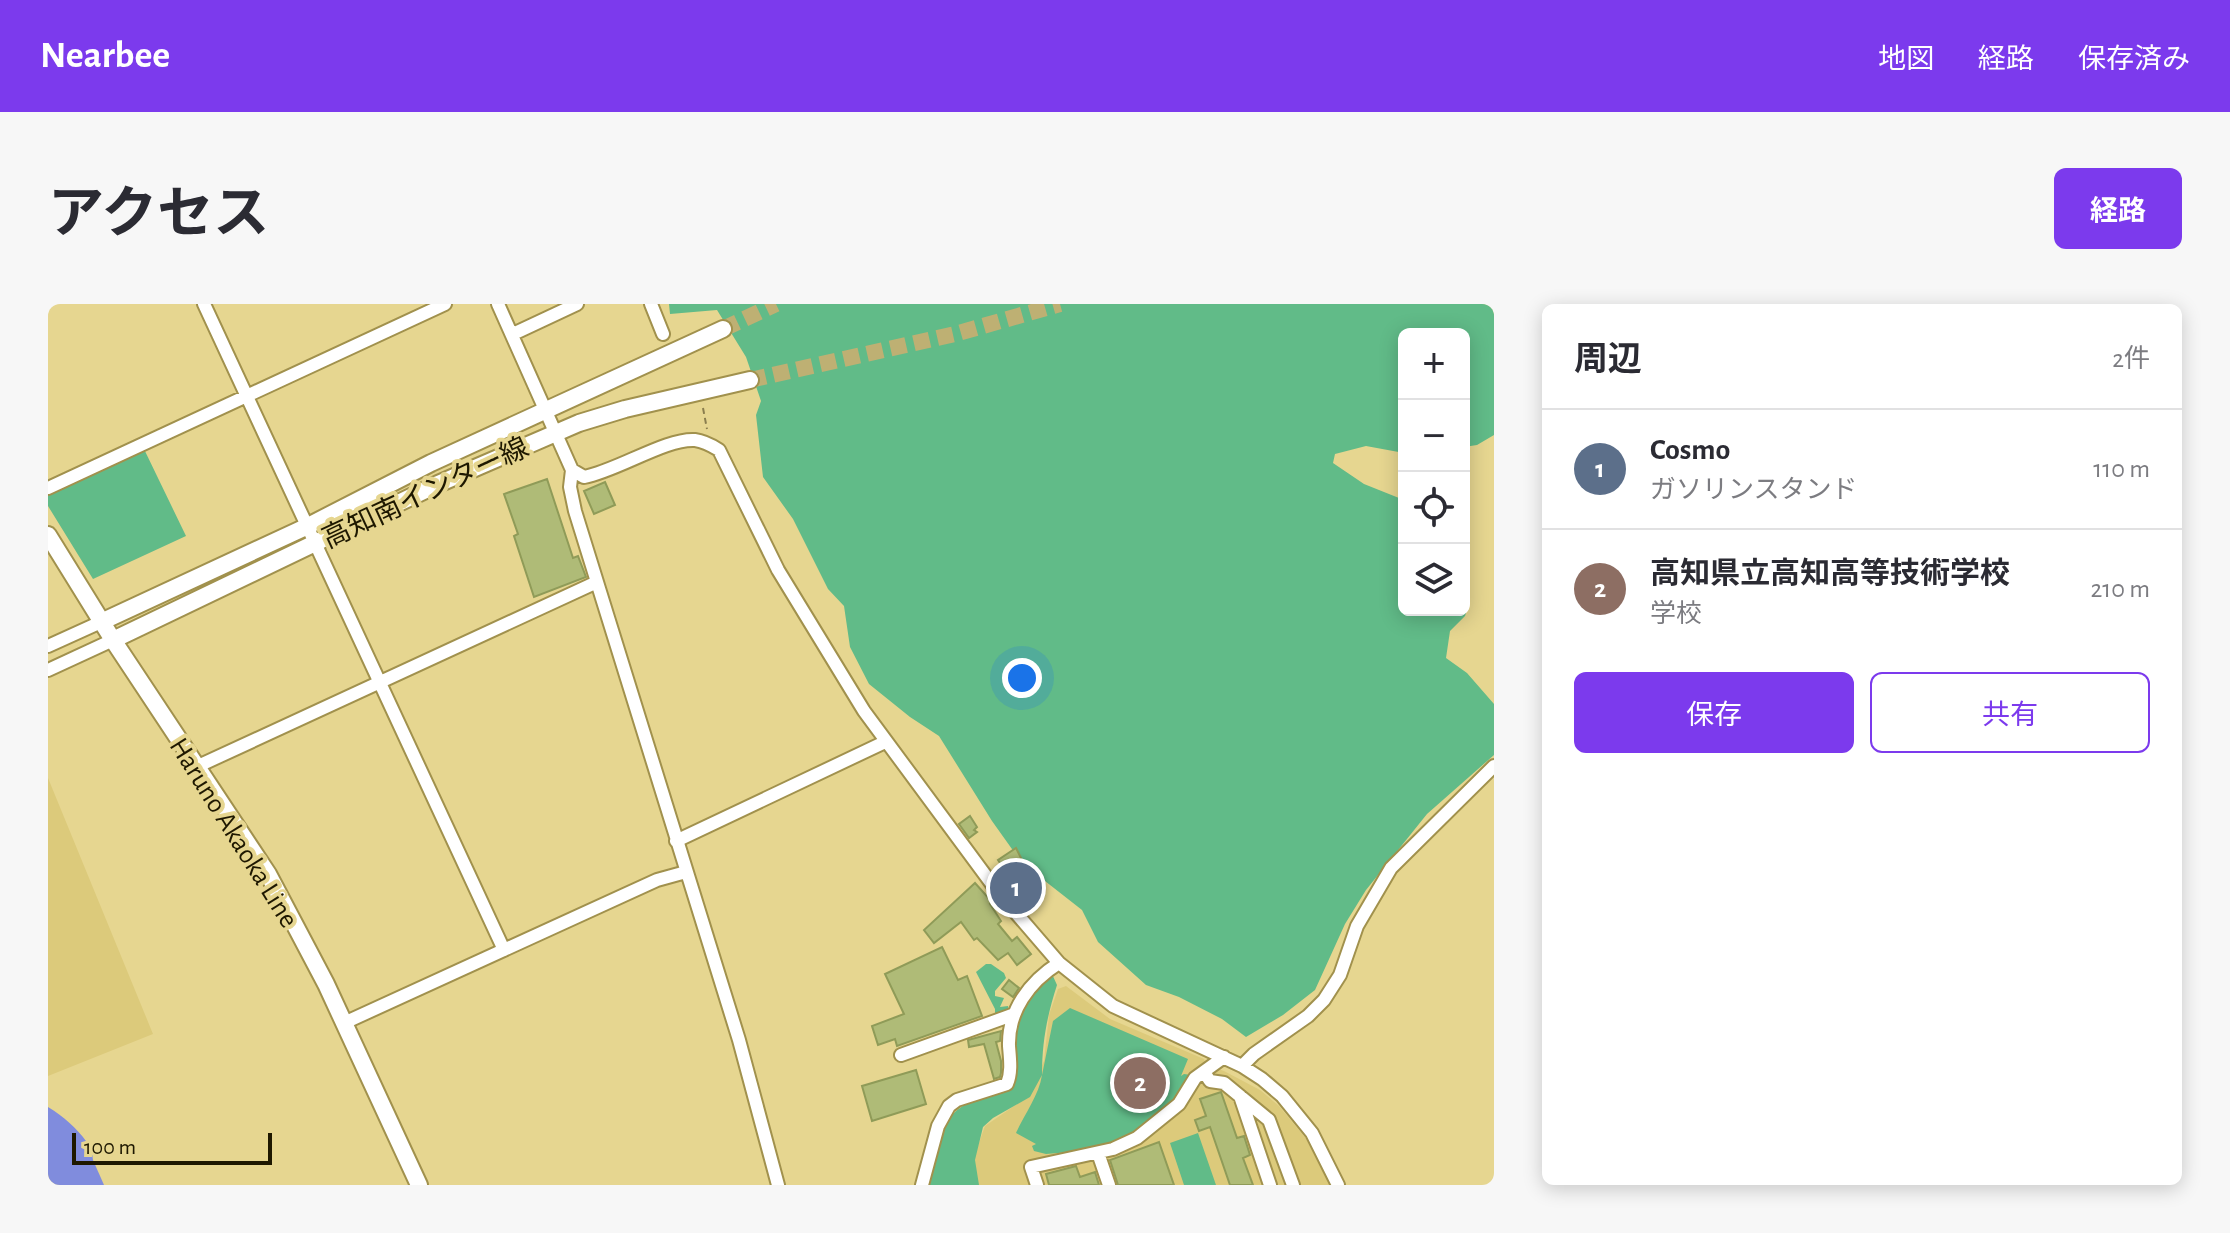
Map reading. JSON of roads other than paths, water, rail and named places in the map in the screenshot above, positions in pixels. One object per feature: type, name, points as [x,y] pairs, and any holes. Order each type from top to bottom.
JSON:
[{"type":"main road","name":"高知南インター線","points":[[101,622],[308,526],[431,463],[723,329]]},
{"type":"main road","name":"高知南インター線","points":[[113,640],[438,484],[556,432],[625,409],[750,380]]},
{"type":"main road","name":"Haruno Akaoka Line","points":[[48,535],[101,622],[268,874],[344,1023],[419,1185]]},
{"type":"street","points":[[204,304],[504,950]]},
{"type":"street","points":[[48,488],[445,304]]},
{"type":"street","points":[[498,304],[572,470],[570,487],[575,511],[739,1040],[778,1185]]},
{"type":"street","points":[[513,334],[577,304]]},
{"type":"street","points":[[651,304],[663,334]]},
{"type":"street","points":[[572,470],[584,477],[601,474],[671,445],[693,440],[719,450],[778,570],[885,742],[997,891],[1059,963],[1113,1006],[1242,1066],[1282,1096],[1324,1153],[1338,1185]]},
{"type":"street","points":[[196,767],[597,582]]},
{"type":"street","points":[[48,646],[101,622]]},
{"type":"street","points":[[48,670],[113,640]]},
{"type":"street","points":[[676,841],[885,742]]},
{"type":"street","points":[[1242,1066],[1308,1016],[1324,1000],[1340,975],[1357,926],[1391,868],[1494,766]]},
{"type":"street","points":[[344,1023],[657,880],[686,872]]},
{"type":"street","points":[[922,1185],[938,1126],[949,1106],[957,1100],[1003,1086],[1009,1079],[1012,1015],[1031,987],[1059,963]]},
{"type":"street","points":[[901,1055],[1012,1015]]},
{"type":"street","points":[[1037,1185],[1031,1167],[1098,1153],[1137,1138],[1160,1122],[1179,1104],[1199,1075],[1224,1057]]},
{"type":"street","points":[[1199,1075],[1224,1083],[1269,1120],[1293,1185]]},
{"type":"street","points":[[1240,1096],[1270,1185]]},
{"type":"street","points":[[1098,1153],[1109,1185]]},
{"type":"water","points":[[48,1107],[78,1132],[114,1185],[48,1185]]},
{"type":"tunnel","points":[[723,329],[776,304]]},
{"type":"tunnel","points":[[750,380],[955,334],[1060,304]]},
{"type":"place","name":"Cosmo","points":[[1016,888]]},
{"type":"place","name":"高知県立高知高等技術学校","points":[[1140,1083]]}]
